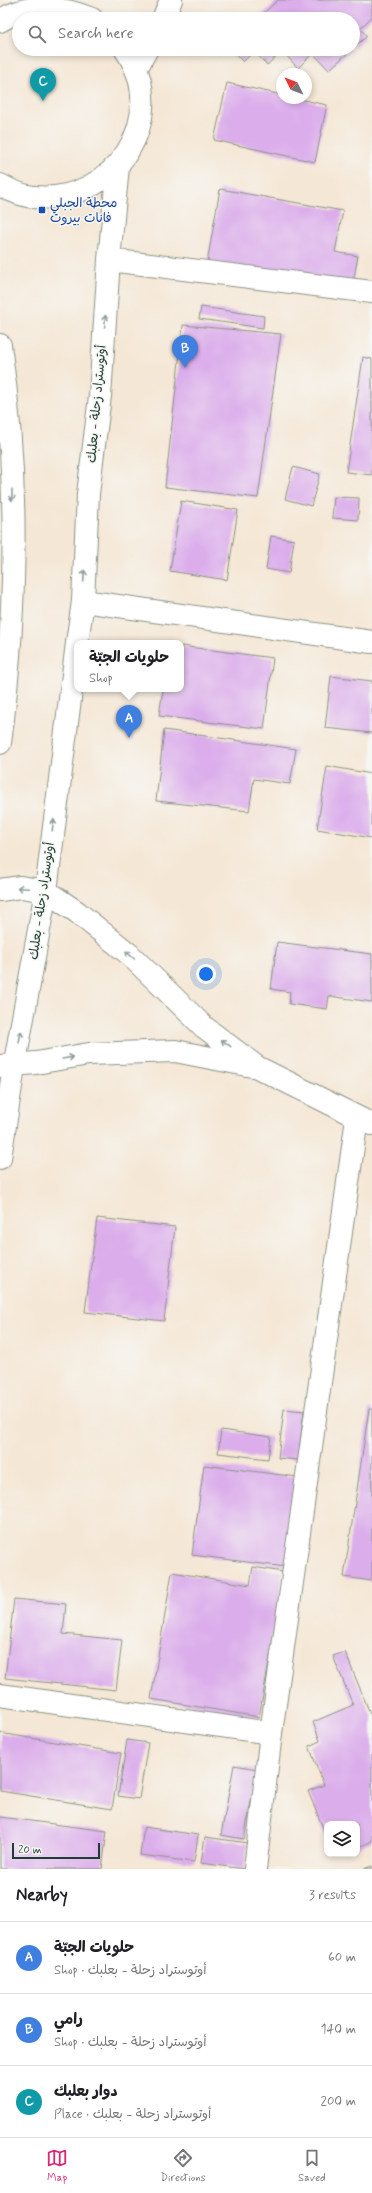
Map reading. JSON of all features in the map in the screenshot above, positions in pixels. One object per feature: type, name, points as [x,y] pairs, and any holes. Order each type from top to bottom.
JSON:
[{"type":"main road","points":[[166,12],[171,0]]},
{"type":"main road","points":[[20,12],[66,4],[80,12]]},
{"type":"main road","points":[[1,17],[12,14]]},
{"type":"main road","points":[[0,185],[15,192],[33,197],[52,198],[70,195],[88,188],[105,178],[118,166],[136,136],[140,120],[141,86],[136,69],[129,56]]},
{"type":"main road","points":[[136,69],[143,56]]},
{"type":"main road","name":"أوتوستراد زحلة - بعلبك","points":[[77,640],[83,601],[88,494],[100,396],[109,260],[118,166]]},
{"type":"main road","points":[[109,260],[372,292]]},
{"type":"main road","points":[[0,345],[12,485],[13,584],[9,655],[0,741]]},
{"type":"main road","points":[[83,601],[372,642]]},
{"type":"main road","name":"أوتوستراد زحلة - بعلبك","points":[[0,1158],[8,1065],[46,891],[74,667]]},
{"type":"main road","points":[[0,890],[21,887],[46,891],[77,912],[129,954],[204,1027],[257,1067],[365,1121],[271,1733],[255,1869]]},
{"type":"main road","points":[[8,1065],[36,1063],[89,1054],[175,1051],[257,1067]]},
{"type":"main road","points":[[0,1696],[271,1733]]},
{"type":"building","points":[[278,0],[372,0],[372,17],[360,28],[360,12],[265,12]]},
{"type":"building","points":[[360,28],[367,36],[360,42]]},
{"type":"building","points":[[237,56],[249,56],[243,62]]},
{"type":"building","points":[[259,56],[277,56],[267,65]]},
{"type":"building","points":[[287,56],[310,56],[298,68]]},
{"type":"building","points":[[316,56],[344,56],[329,70]]},
{"type":"building","points":[[227,83],[276,94],[276,104],[312,104],[312,102],[327,105],[315,162],[214,140]]},
{"type":"building","points":[[220,189],[343,211],[335,252],[358,256],[352,288],[207,263]]},
{"type":"building","points":[[201,307],[264,316],[263,328],[199,319]]},
{"type":"building","points":[[183,325],[281,334],[258,498],[165,487]]},
{"type":"building","points":[[363,357],[372,359],[372,475],[346,472]]},
{"type":"building","points":[[293,467],[320,474],[311,506],[285,499]]},
{"type":"building","points":[[334,497],[359,498],[358,520],[332,518]]},
{"type":"building","points":[[181,501],[238,510],[227,580],[170,571]]},
{"type":"building","points":[[271,536],[294,540],[289,573],[266,569]]},
{"type":"building","points":[[184,646],[273,658],[264,729],[159,716],[163,692],[184,692]]},
{"type":"building","points":[[331,676],[372,681],[372,733],[325,728]]},
{"type":"building","points":[[164,730],[296,749],[290,784],[254,779],[249,811],[156,801]]},
{"type":"building","points":[[327,766],[372,774],[372,838],[317,829]]},
{"type":"building","points":[[277,942],[372,954],[372,1002],[329,996],[327,1009],[289,1004],[290,992],[271,989]]},
{"type":"building","points":[[97,1218],[175,1227],[164,1321],[85,1312]]},
{"type":"building","points":[[284,1409],[304,1411],[298,1460],[278,1458]]},
{"type":"building","points":[[369,1409],[372,1409],[372,1581],[344,1577]]},
{"type":"building","points":[[221,1430],[271,1437],[268,1459],[218,1453]]},
{"type":"building","points":[[204,1465],[298,1477],[286,1567],[192,1555]]},
{"type":"building","points":[[253,1567],[283,1572],[280,1590],[282,1591],[259,1717],[151,1699],[172,1572],[250,1585]]},
{"type":"building","points":[[14,1599],[66,1604],[63,1634],[122,1640],[116,1690],[5,1678]]},
{"type":"building","points":[[345,1652],[372,1718],[372,1841],[360,1847],[360,1821],[324,1821],[324,1831],[308,1791],[324,1785],[309,1746],[320,1741],[313,1722],[353,1705],[333,1656]]},
{"type":"building","points":[[0,1733],[121,1753],[112,1809],[0,1791]]},
{"type":"building","points":[[127,1740],[148,1743],[139,1799],[118,1796]]},
{"type":"building","points":[[234,1765],[257,1769],[244,1839],[221,1835]]},
{"type":"building","points":[[0,1817],[107,1831],[102,1869],[0,1869]]},
{"type":"building","points":[[144,1827],[198,1835],[194,1862],[140,1855]]},
{"type":"building","points":[[205,1837],[248,1843],[244,1869],[201,1863]]},
{"type":"building","points":[[372,1866],[372,1869],[363,1869]]},
{"type":"place","name":"دوار بعلبك","points":[[43,101]]},
{"type":"place","name":"محطة الجبلي فانات بيروت","points":[[42,210]]},
{"type":"place","name":"رامي","points":[[185,368]]},
{"type":"place","name":"حلويات الجبّة","points":[[129,738]]}]
